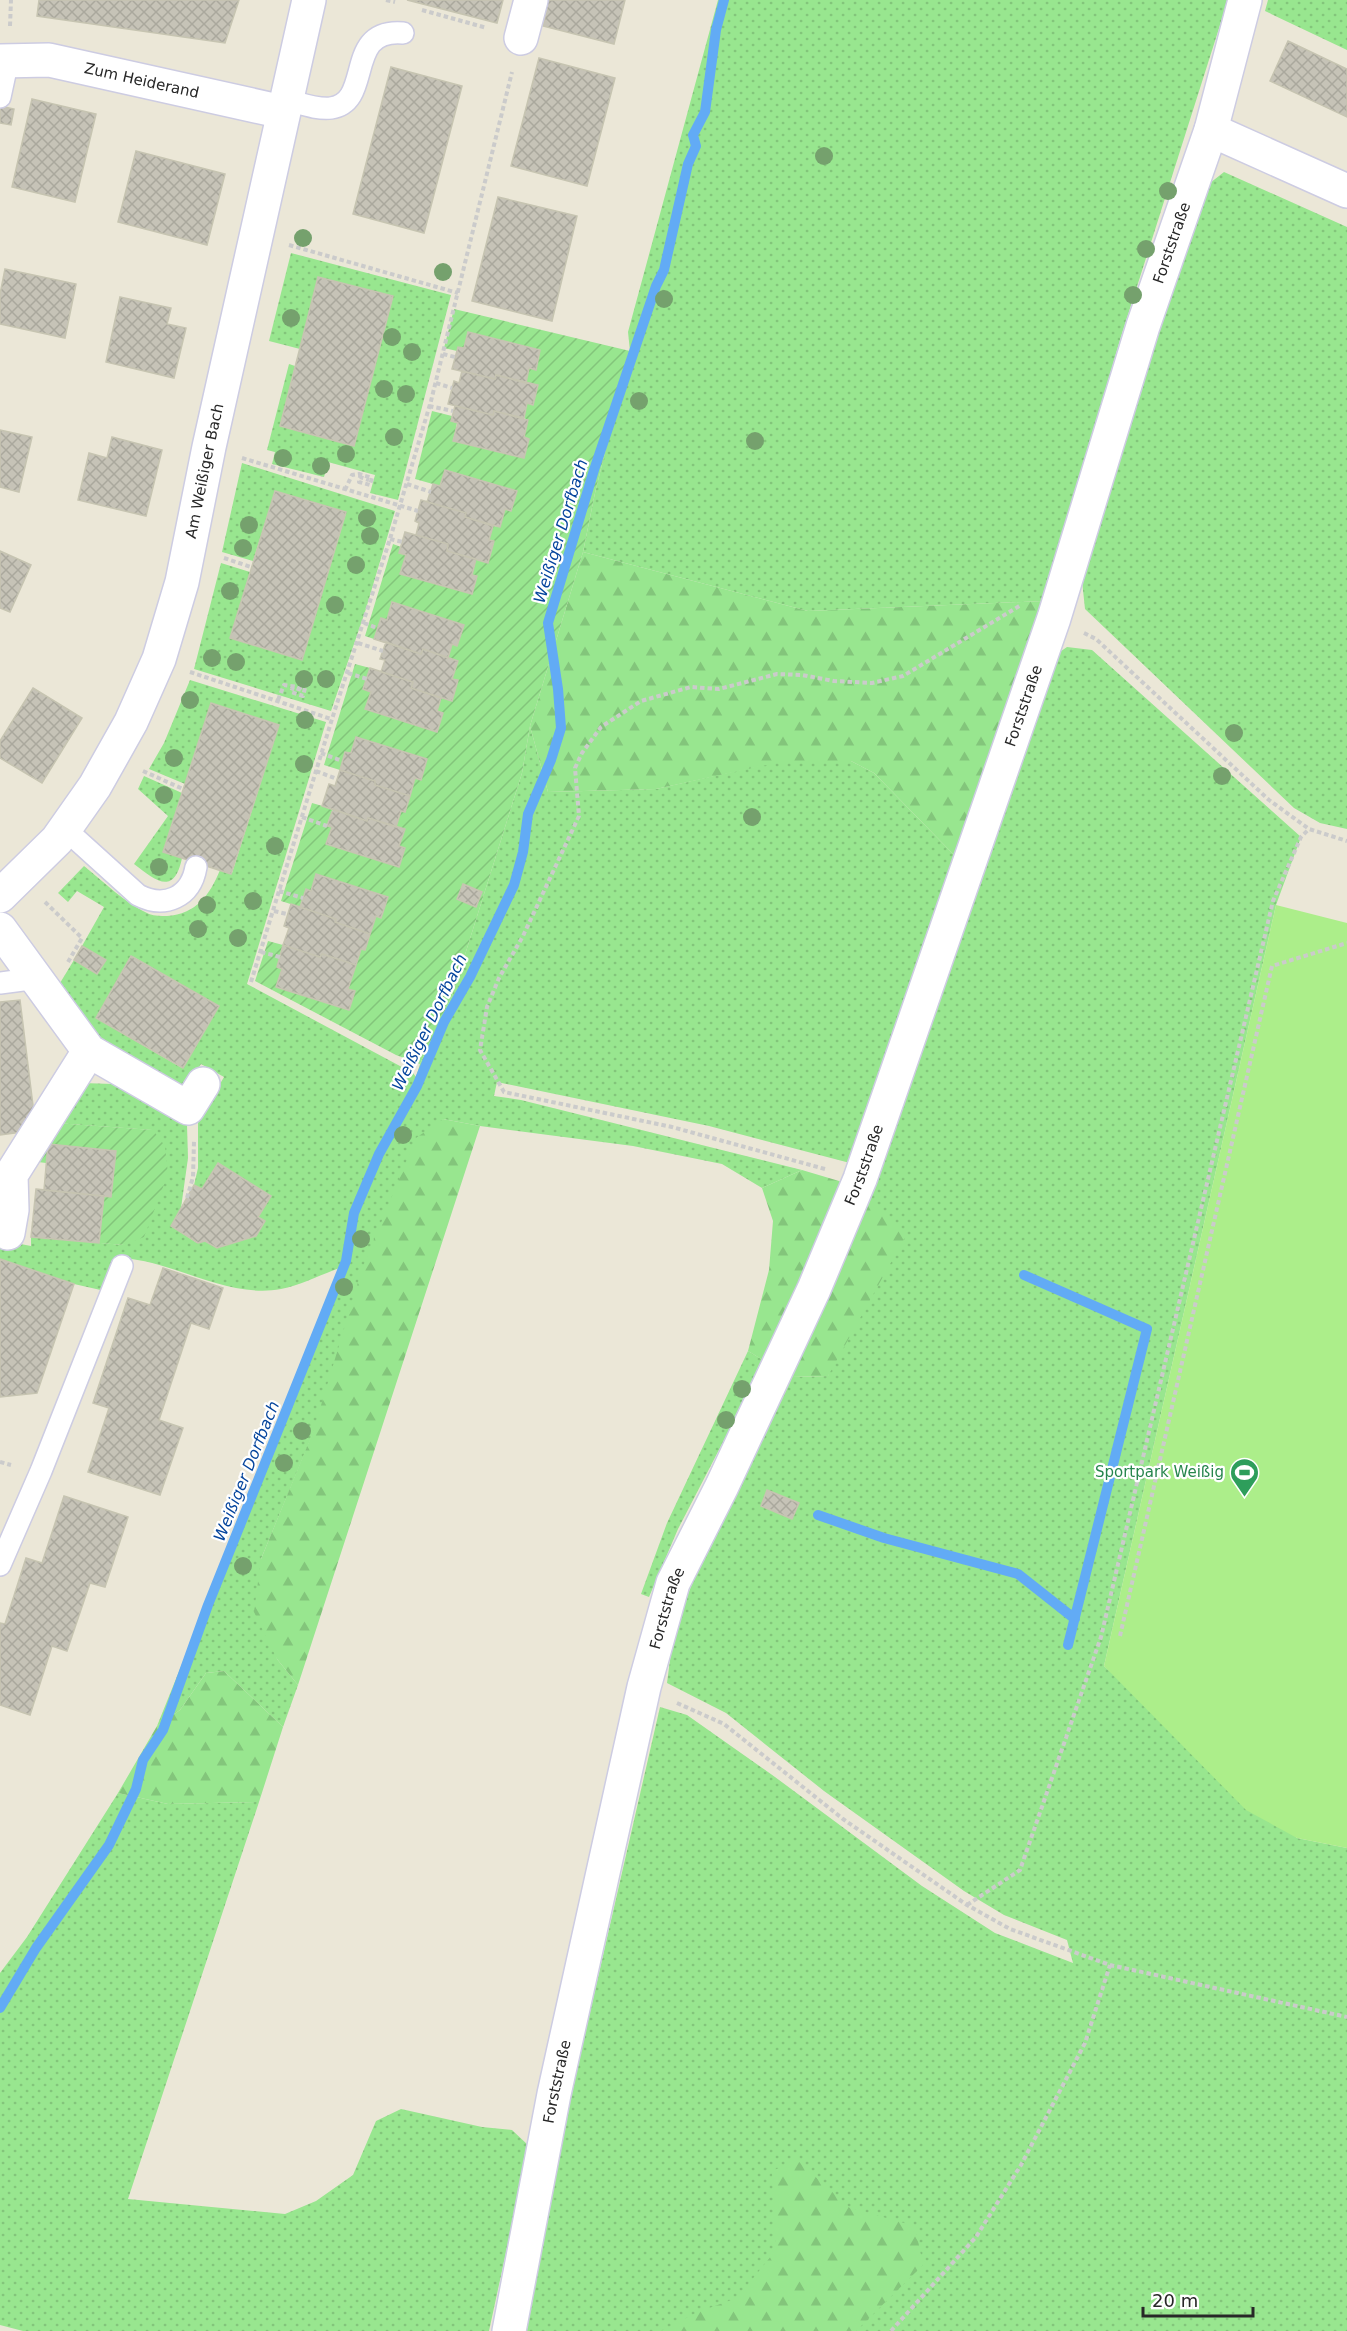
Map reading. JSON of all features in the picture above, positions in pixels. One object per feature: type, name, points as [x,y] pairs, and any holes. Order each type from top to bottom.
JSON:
[{"type":"street","name":"Am Weißiger Bach","points":[[0,896],[57,840],[95,786],[131,722],[159,659],[182,582],[209,447],[309,0]]},
{"type":"street","points":[[521,38],[531,0]]},
{"type":"street","name":"Forststraße","points":[[509,2331],[554,2094],[644,1687],[673,1583],[722,1486],[804,1310],[860,1179],[1057,608],[1143,326],[1211,130],[1245,0]]},
{"type":"street","name":"Zum Heiderand","points":[[4,61],[48,60],[284,106]]},
{"type":"street","points":[[1211,130],[1347,191]]},
{"type":"street","points":[[0,929],[89,1051],[196,1096]]},
{"type":"street","points":[[8,1233],[12,1210],[5,1181],[89,1051]]},
{"type":"lane","points":[[284,106],[330,109],[339,106],[351,95],[364,53],[369,45],[384,34],[403,33]]},
{"type":"lane","points":[[0,97],[4,61]]},
{"type":"lane","points":[[65,829],[138,895],[148,900],[159,902],[180,896],[194,878],[196,867]]},
{"type":"lane","points":[[0,983],[43,986]]},
{"type":"lane","points":[[0,1565],[41,1471],[122,1266]]},
{"type":"path","points":[[386,0],[397,3]]},
{"type":"path","points":[[251,982],[321,753],[358,643],[429,406],[521,38],[420,9]]},
{"type":"path","points":[[256,238],[458,293]]},
{"type":"path","points":[[443,354],[455,357]]},
{"type":"path","points":[[435,383],[453,388]]},
{"type":"path","points":[[429,406],[453,411]]},
{"type":"path","points":[[238,457],[418,511]]},
{"type":"path","points":[[345,490],[352,475],[359,474],[372,478],[370,485],[359,482],[360,477],[369,480]]},
{"type":"path","points":[[406,484],[431,492]]},
{"type":"path","points":[[390,538],[403,542]]},
{"type":"path","points":[[218,556],[251,567]]},
{"type":"path","points":[[860,1179],[672,1127],[504,1092],[480,1050],[487,1007],[579,816],[575,768],[582,753],[601,727],[641,701],[692,687],[719,689],[777,674],[872,683],[903,676],[945,653],[1015,608],[1038,597],[1057,608],[1096,639],[1269,800],[1308,829],[1347,841]]},
{"type":"path","points":[[364,623],[377,628]]},
{"type":"path","points":[[358,643],[383,651]]},
{"type":"path","points":[[190,672],[332,719]]},
{"type":"path","points":[[348,673],[367,679]]},
{"type":"path","points":[[278,700],[284,686],[305,688],[303,696],[291,692],[293,687],[302,690]]},
{"type":"path","points":[[321,753],[342,761]]},
{"type":"path","points":[[143,771],[183,789]]},
{"type":"path","points":[[316,771],[337,779]]},
{"type":"path","points":[[302,817],[327,826]]},
{"type":"path","points":[[968,1905],[1020,1870],[1101,1637],[1273,901],[1301,837],[1308,829]]},
{"type":"path","points":[[279,891],[303,898]]},
{"type":"path","points":[[43,986],[82,938],[45,902]]},
{"type":"path","points":[[273,911],[287,914]]},
{"type":"path","points":[[1120,1636],[1272,966],[1347,943]]},
{"type":"path","points":[[261,952],[280,957]]},
{"type":"path","points":[[187,1198],[193,1177],[196,1096]]},
{"type":"path","points":[[644,1687],[724,1725],[843,1819],[968,1905],[1010,1929],[1110,1965],[1347,2017]]},
{"type":"path","points":[[891,2331],[976,2237],[1021,2165],[1085,2043],[1110,1965]]},
{"type":"green space","points":[[718,0],[1228,0],[1120,340],[1044,601],[808,611],[583,552],[630,351],[628,332]]},
{"type":"green space","points":[[1268,0],[1347,0],[1347,50],[1265,11]]},
{"type":"green space","points":[[1224,172],[1347,227],[1347,829],[1320,823],[1294,808],[1085,609],[1081,571],[1169,290],[1210,183]]},
{"type":"green space","points":[[291,253],[451,295],[398,500],[370,493],[375,475],[328,462],[324,477],[272,464],[275,452],[267,450],[289,364],[295,366],[280,426],[354,446],[393,297],[300,349],[269,341]]},
{"type":"green space","points":[[454,309],[630,351],[583,552],[530,726],[522,773],[452,996],[420,1064],[396,1055],[255,981],[268,941],[283,945],[277,967],[282,969],[276,987],[348,989],[361,949],[365,950],[376,916],[306,889],[300,907],[281,901],[312,803],[333,809],[327,825],[332,827],[326,844],[399,866],[405,848],[399,846],[404,829],[396,827],[401,811],[405,812],[415,778],[421,780],[356,737],[351,753],[345,752],[340,770],[324,765],[355,664],[370,668],[363,689],[371,692],[365,709],[437,732],[443,713],[437,711],[441,698],[452,700],[458,681],[452,679],[458,662],[448,658],[452,644],[457,645],[464,626],[393,603],[387,620],[374,639],[365,636],[393,544],[401,547],[399,553],[406,555],[401,574],[472,594],[477,577],[472,575],[476,559],[488,562],[494,542],[489,540],[493,526],[500,527],[505,509],[511,511],[517,491],[446,470],[440,486],[415,479],[432,411],[452,416],[451,421],[457,423],[453,441],[524,458],[529,439],[524,437],[528,420],[524,418],[527,403],[532,405],[526,383],[529,368],[536,369],[540,350],[468,332],[464,348],[458,347],[457,351],[444,348]]},
{"type":"green space","points":[[242,463],[395,511],[365,612],[331,711],[194,669],[221,563],[250,572],[230,638],[302,660],[346,513],[275,491],[253,561],[222,552]]},
{"type":"green space","points":[[583,552],[808,611],[1044,601],[959,860],[874,773],[851,761],[785,761],[656,789],[548,792],[530,726]]},
{"type":"green space","points":[[1067,647],[1092,650],[1301,837],[1276,905],[1104,1666],[1297,1838],[1347,1848],[1347,2331],[522,2331],[557,2156],[660,1707],[687,1715],[922,1886],[995,1933],[1073,1963],[1067,1940],[1004,1915],[964,1891],[824,1791],[726,1713],[667,1683],[674,1629],[696,1574],[791,1377],[828,1376],[868,1199],[968,918],[1054,656]]},
{"type":"green space","points":[[190,680],[326,722],[247,984],[413,1073],[416,1077],[452,996],[522,773],[530,726],[548,792],[656,789],[785,760],[851,761],[874,773],[959,860],[850,1163],[709,1126],[497,1082],[494,1096],[521,1100],[802,1170],[762,1188],[722,1164],[633,1146],[443,1119],[261,1559],[277,1659],[298,1685],[283,1727],[224,1671],[206,1673],[180,1710],[157,1726],[342,1267],[289,1287],[261,1291],[222,1285],[162,1266],[123,1258],[105,1291],[74,1284],[0,1259],[0,1240],[31,1246],[31,1237],[124,1245],[152,1130],[56,1123],[82,1083],[113,1084],[153,1104],[187,1125],[188,1158],[181,1208],[171,1226],[197,1243],[205,1241],[217,1248],[255,1236],[264,1221],[258,1217],[271,1196],[218,1163],[202,1189],[194,1185],[198,1168],[198,1122],[224,1077],[201,1064],[183,1092],[104,1045],[60,983],[74,960],[97,974],[106,960],[82,946],[104,907],[77,891],[68,902],[58,893],[84,866],[132,904],[149,914],[160,916],[177,914],[194,907],[201,902],[212,887],[220,870],[232,873],[279,725],[211,703],[185,784],[149,769],[164,743]],"holes":[[[132,956],[218,1006],[182,1068],[96,1018]]]},
{"type":"green space","points":[[144,776],[182,793],[163,852],[182,858],[179,870],[169,881],[163,882],[156,879],[134,864],[168,816],[138,789]]},
{"type":"green space","name":"Sportpark Weißig","points":[[1276,905],[1347,923],[1347,1848],[1297,1838],[1246,1810],[1104,1666]]},
{"type":"green space","points":[[443,1119],[480,1126],[298,1685],[277,1659],[254,1612],[261,1559],[313,1432],[362,1269],[416,1138]]},
{"type":"green space","points":[[56,1123],[153,1130],[165,1146],[168,1174],[144,1237],[124,1245],[99,1243],[104,1196],[111,1197],[116,1151],[49,1144],[46,1163],[30,1161]]},
{"type":"green space","points":[[802,1170],[839,1181],[868,1199],[905,1237],[828,1376],[791,1377],[748,1351],[769,1270],[773,1221],[762,1188]]},
{"type":"green space","points":[[748,1351],[765,1361],[678,1529],[649,1597],[641,1594],[667,1523]]},
{"type":"green space","points":[[224,1671],[283,1727],[259,1802],[168,1804],[118,1793],[157,1726],[180,1710],[206,1673]]},
{"type":"green space","points":[[118,1793],[168,1804],[259,1802],[128,2199],[285,2214],[316,2201],[353,2175],[376,2121],[401,2109],[482,2127],[512,2130],[529,2146],[489,2331],[23,2331],[0,2325],[0,1973],[27,1937]]},
{"type":"green space","points":[[797,2160],[850,2208],[915,2226],[923,2265],[856,2331],[661,2331],[698,2312],[737,2298],[776,2250],[772,2171]]},
{"type":"building","points":[[39,0],[239,0],[225,43],[37,16]]},
{"type":"building","points":[[407,0],[503,0],[497,23]]},
{"type":"building","points":[[540,0],[625,0],[614,44],[543,26],[547,9],[539,7]]},
{"type":"building","points":[[1288,41],[1347,69],[1347,117],[1270,81]]},
{"type":"building","points":[[539,58],[615,78],[587,186],[511,166]]},
{"type":"building","points":[[391,67],[462,86],[424,233],[353,214]]},
{"type":"building","points":[[32,99],[96,114],[75,202],[12,187]]},
{"type":"building","points":[[0,106],[14,109],[11,125],[0,123]]},
{"type":"building","points":[[136,151],[225,174],[207,245],[118,222]]},
{"type":"building","points":[[498,197],[577,216],[552,321],[472,301]]},
{"type":"building","points":[[5,269],[76,284],[65,338],[0,324],[0,294]]},
{"type":"building","points":[[318,277],[393,296],[354,446],[280,426]]},
{"type":"building","points":[[120,297],[171,308],[167,324],[186,328],[174,378],[106,362]]},
{"type":"building","points":[[468,332],[540,350],[536,370],[529,368],[526,383],[496,375],[495,379],[452,369],[458,347],[464,348]]},
{"type":"building","points":[[462,371],[495,379],[496,375],[538,385],[533,405],[527,403],[524,418],[494,411],[493,415],[448,404],[454,381],[459,383]]},
{"type":"building","points":[[455,406],[493,415],[494,411],[528,420],[524,437],[529,439],[524,458],[453,441],[458,423],[451,421]]},
{"type":"building","points":[[0,430],[32,437],[19,492],[0,487]]},
{"type":"building","points":[[112,437],[162,450],[146,516],[78,500],[89,453],[107,458]]},
{"type":"building","points":[[445,470],[517,491],[511,511],[505,509],[500,527],[465,517],[466,513],[427,502],[433,484],[440,486]]},
{"type":"building","points":[[275,491],[346,512],[302,660],[230,638]]},
{"type":"building","points":[[421,500],[466,513],[465,517],[493,526],[489,540],[494,541],[488,563],[447,551],[448,544],[416,535],[419,523],[415,521]]},
{"type":"building","points":[[405,532],[448,544],[447,551],[476,559],[472,575],[477,576],[472,594],[400,574],[406,555],[399,553]]},
{"type":"building","points":[[0,551],[31,565],[10,612],[0,608]]},
{"type":"building","points":[[392,602],[464,625],[457,646],[452,644],[448,658],[423,649],[421,654],[374,639],[381,618],[387,620]]},
{"type":"building","points":[[386,642],[421,654],[423,649],[458,661],[452,679],[458,680],[452,701],[411,688],[413,682],[381,672],[385,660],[380,659]]},
{"type":"building","points":[[370,668],[413,682],[411,688],[441,698],[437,711],[443,713],[437,732],[365,709],[371,692],[363,689]]},
{"type":"building","points":[[33,688],[82,718],[42,783],[0,758],[0,741]]},
{"type":"building","points":[[211,703],[279,725],[231,874],[163,852]]},
{"type":"building","points":[[356,737],[427,759],[421,780],[415,778],[410,796],[375,785],[375,781],[340,770],[345,752],[351,753]]},
{"type":"building","points":[[340,770],[375,781],[375,785],[410,796],[405,812],[401,811],[396,827],[368,818],[367,821],[322,806],[329,784],[335,786]]},
{"type":"building","points":[[333,809],[367,821],[368,818],[405,829],[399,846],[405,848],[399,867],[326,844],[332,827],[327,826]]},
{"type":"building","points":[[316,874],[388,897],[381,918],[376,916],[370,934],[300,907],[306,889],[311,891]]},
{"type":"building","points":[[463,884],[482,892],[476,907],[457,899]]},
{"type":"building","points":[[291,904],[336,919],[335,922],[370,934],[365,950],[361,949],[356,965],[283,945],[289,928],[284,926]]},
{"type":"building","points":[[283,945],[356,965],[348,989],[355,991],[349,1010],[276,987],[282,969],[277,967]]},
{"type":"building","points":[[82,946],[106,960],[97,974],[74,960]]},
{"type":"building","points":[[131,956],[219,1006],[183,1068],[96,1018]]},
{"type":"building","points":[[20,1000],[36,1130],[0,1135],[0,1002]]},
{"type":"building","points":[[48,1144],[116,1151],[111,1197],[44,1190]]},
{"type":"building","points":[[218,1163],[271,1196],[258,1217],[265,1221],[256,1236],[217,1248],[205,1241],[198,1243],[171,1226],[194,1185],[202,1189]]},
{"type":"building","points":[[36,1189],[104,1196],[99,1243],[31,1237]]},
{"type":"building","points":[[0,1259],[74,1284],[37,1393],[0,1397]]},
{"type":"building","points":[[163,1268],[223,1288],[209,1329],[191,1323],[159,1420],[183,1428],[160,1495],[88,1472],[109,1408],[93,1403],[128,1298],[150,1305]]},
{"type":"building","points":[[767,1490],[799,1503],[792,1519],[761,1506]]},
{"type":"building","points":[[64,1496],[128,1517],[105,1587],[90,1583],[67,1651],[52,1646],[30,1715],[0,1705],[0,1623],[5,1624],[26,1558],[42,1563]]},
{"type":"waterway","name":"Weißiger Dorfbach","points":[[0,2008],[36,1948],[109,1845],[136,1789],[143,1760],[163,1730],[208,1605],[346,1261],[354,1213],[379,1154],[417,1086],[444,1022],[470,977],[514,885],[523,852],[528,814],[551,760],[561,728],[558,689],[548,623],[594,470],[656,286],[664,270],[688,164],[696,146],[693,135],[705,112],[716,30],[724,0]]},
{"type":"waterway","points":[[1024,1275],[1147,1329],[1068,1645]]},
{"type":"waterway","points":[[818,1515],[884,1538],[1018,1574],[1075,1619]]},
{"type":"place","name":"Sportpark Weißig","points":[[1245,1498]]}]
